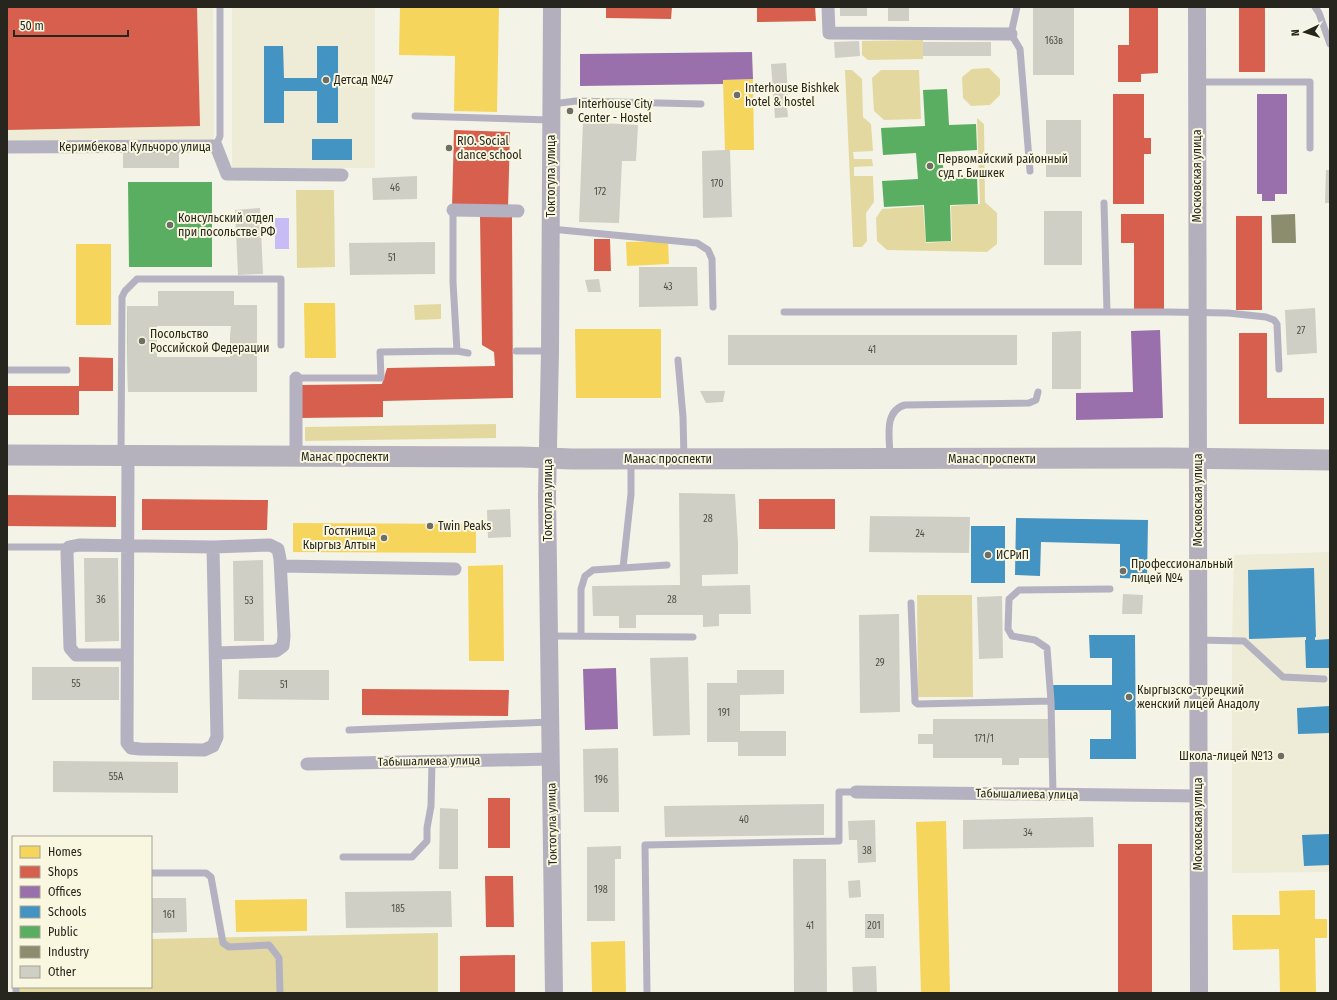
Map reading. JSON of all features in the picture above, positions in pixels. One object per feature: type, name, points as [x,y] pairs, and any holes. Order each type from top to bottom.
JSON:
[{"type":"main road","name":"Токтогула улица","points":[[552,7],[548,458],[554,993]]},
{"type":"main road","name":"Московская улица","points":[[1197,7],[1198,993]]},
{"type":"main road","name":"Манас проспекти","points":[[7,455],[631,459],[1197,458],[1330,460]]},
{"type":"street","points":[[828,7],[828,33],[1011,34]]},
{"type":"street","name":"Керимбекова Кульчоро улица","points":[[7,147],[216,146],[227,174],[342,175]]},
{"type":"street","points":[[453,210],[518,211]]},
{"type":"street","points":[[296,378],[296,456]]},
{"type":"street","points":[[124,455],[127,546],[127,742],[131,748],[204,750],[214,746],[218,738],[213,547]]},
{"type":"street","points":[[127,655],[76,656],[70,648],[69,547],[79,545],[213,547],[270,545],[278,549],[281,566],[284,636],[283,646],[276,651],[216,653]]},
{"type":"street","points":[[281,566],[455,568]]},
{"type":"street","name":"Табышалиева улица","points":[[307,764],[551,759]]},
{"type":"street","name":"Табышалиева улица","points":[[856,792],[1198,796]]},
{"type":"lane","points":[[216,146],[220,136],[220,7]]},
{"type":"lane","points":[[1017,7],[1011,34],[1020,49],[1030,171]]},
{"type":"lane","points":[[1315,7],[1319,13],[1330,44]]},
{"type":"lane","points":[[1197,82],[1310,82],[1310,148]]},
{"type":"lane","points":[[415,116],[551,112],[576,101],[702,104]]},
{"type":"lane","points":[[1104,203],[1107,312]]},
{"type":"lane","points":[[453,210],[453,282],[457,351]]},
{"type":"lane","points":[[551,229],[697,243],[708,250],[712,259],[713,307]]},
{"type":"lane","points":[[124,455],[122,296],[137,279],[281,280],[281,345]]},
{"type":"lane","points":[[784,312],[1228,313],[1266,317],[1274,320],[1277,324],[1279,369]]},
{"type":"lane","points":[[296,378],[381,378],[380,352],[457,351],[468,353]]},
{"type":"lane","points":[[516,351],[550,351]]},
{"type":"lane","points":[[678,360],[683,417],[684,459]]},
{"type":"lane","points":[[7,370],[67,370]]},
{"type":"lane","points":[[890,459],[889,421],[898,407],[905,405],[1029,402],[1036,400],[1038,392]]},
{"type":"lane","points":[[623,568],[632,494],[631,459]]},
{"type":"lane","points":[[7,547],[69,547]]},
{"type":"lane","points":[[581,636],[581,589],[585,576],[593,570],[667,564]]},
{"type":"lane","points":[[1053,795],[1051,701],[1047,648],[1035,640],[1012,636],[1008,629],[1009,599],[1019,590],[1110,589]]},
{"type":"lane","points":[[911,603],[915,702],[918,704],[1051,701]]},
{"type":"lane","points":[[549,636],[693,637]]},
{"type":"lane","points":[[1198,640],[1244,641],[1283,677],[1324,679]]},
{"type":"lane","points":[[349,730],[550,722]]},
{"type":"lane","points":[[343,857],[412,857],[427,841],[427,828],[431,806],[432,761]]},
{"type":"lane","points":[[647,993],[645,845],[839,841],[839,792],[856,792]]},
{"type":"lane","points":[[152,873],[206,873],[211,877],[223,943],[229,947],[268,945],[279,958],[280,993]]},
{"type":"shaded area","points":[[7,7],[213,7],[214,141],[7,142]]},
{"type":"shaded area","points":[[232,7],[375,7],[375,168],[232,168]]},
{"type":"shaded area","points":[[923,40],[923,59],[868,60],[862,55],[862,41]]},
{"type":"shaded area","points":[[989,68],[1000,79],[1000,95],[990,105],[971,106],[963,98],[962,77],[972,69]]},
{"type":"shaded area","points":[[845,70],[852,70],[862,79],[863,117],[871,124],[873,151],[853,152],[854,159],[872,159],[873,166],[854,167],[854,176],[873,176],[874,202],[866,213],[867,241],[862,247],[853,247]]},
{"type":"shaded area","points":[[881,70],[919,70],[921,119],[884,120],[874,111],[872,78]]},
{"type":"shaded area","points":[[977,118],[984,124],[985,202],[997,213],[997,244],[987,252],[887,250],[877,241],[876,218],[882,209],[923,206],[926,243],[952,241],[951,206],[980,204]]},
{"type":"shaded area","points":[[296,190],[334,190],[335,267],[297,268]]},
{"type":"shaded area","points":[[275,218],[289,218],[289,249],[275,249]]},
{"type":"shaded area","points":[[441,304],[441,319],[415,320],[414,305]]},
{"type":"shaded area","points":[[496,424],[496,438],[305,441],[305,427]]},
{"type":"shaded area","name":"Школа-лицей №13","points":[[1330,552],[1330,872],[1232,873],[1232,641],[1234,555]]},
{"type":"shaded area","points":[[917,595],[972,595],[973,697],[918,697]]},
{"type":"shaded area","points":[[438,933],[438,993],[16,993],[16,988],[152,988],[152,939]]},
{"type":"building: Homes","points":[[400,7],[499,7],[497,112],[454,111],[455,56],[399,55]]},
{"type":"building: Homes","points":[[753,79],[754,150],[725,150],[723,80]]},
{"type":"building: Homes","points":[[668,241],[669,264],[627,266],[626,242]]},
{"type":"building: Homes","points":[[76,244],[111,244],[111,325],[76,325]]},
{"type":"building: Homes","points":[[304,303],[335,303],[336,358],[305,358]]},
{"type":"building: Homes","points":[[575,329],[661,329],[661,398],[576,398]]},
{"type":"building: Homes","name":"Гостиница Кыргыз Алтын","points":[[293,523],[476,524],[476,553],[293,552]]},
{"type":"building: Homes","points":[[503,565],[504,661],[469,661],[468,566]]},
{"type":"building: Homes","points":[[946,821],[950,993],[921,993],[916,822]]},
{"type":"building: Homes","points":[[1315,890],[1315,919],[1327,919],[1327,938],[1315,938],[1316,993],[1280,993],[1279,949],[1233,950],[1232,915],[1280,915],[1279,891]]},
{"type":"building: Homes","points":[[307,899],[307,931],[236,932],[235,900]]},
{"type":"building: Homes","points":[[625,941],[626,993],[592,993],[591,942]]},
{"type":"building: Shops","points":[[7,7],[197,7],[200,126],[7,130]]},
{"type":"building: Shops","points":[[606,7],[672,7],[671,19],[606,18]]},
{"type":"building: Shops","points":[[757,7],[815,7],[816,21],[757,22]]},
{"type":"building: Shops","points":[[1129,7],[1158,7],[1158,73],[1141,74],[1141,82],[1118,82],[1118,45],[1129,45]]},
{"type":"building: Shops","points":[[1239,7],[1265,7],[1265,72],[1239,72]]},
{"type":"building: Shops","points":[[1113,94],[1144,94],[1144,138],[1151,138],[1151,154],[1144,154],[1144,204],[1113,204]]},
{"type":"building: Shops","points":[[454,130],[510,132],[508,209],[452,208]]},
{"type":"building: Shops","points":[[1121,214],[1164,214],[1164,309],[1134,309],[1134,243],[1121,243]]},
{"type":"building: Shops","points":[[1236,216],[1262,216],[1262,310],[1236,310]]},
{"type":"building: Shops","points":[[480,217],[512,217],[513,398],[383,401],[383,417],[300,418],[300,385],[382,384],[387,368],[495,366],[494,352],[482,345]]},
{"type":"building: Shops","points":[[594,239],[610,239],[611,271],[594,271]]},
{"type":"building: Shops","points":[[1239,333],[1267,333],[1267,398],[1324,398],[1324,424],[1239,424]]},
{"type":"building: Shops","points":[[79,357],[113,358],[113,391],[79,391],[79,415],[7,415],[7,386],[79,386]]},
{"type":"building: Shops","points":[[7,495],[116,496],[116,527],[7,526]]},
{"type":"building: Shops","points":[[142,499],[268,500],[267,530],[142,530]]},
{"type":"building: Shops","points":[[759,499],[835,499],[835,529],[759,529]]},
{"type":"building: Shops","points":[[362,689],[509,690],[508,716],[362,715]]},
{"type":"building: Shops","points":[[488,798],[510,798],[510,848],[488,848]]},
{"type":"building: Shops","points":[[1118,844],[1152,844],[1152,993],[1118,993]]},
{"type":"building: Shops","points":[[485,876],[513,876],[514,927],[486,927]]},
{"type":"building: Shops","points":[[515,955],[515,993],[460,993],[460,956]]},
{"type":"building: Offices","points":[[752,52],[753,79],[723,80],[723,84],[580,86],[580,54]]},
{"type":"building: Offices","points":[[1257,94],[1287,94],[1287,194],[1275,194],[1275,201],[1262,201],[1262,194],[1257,194]]},
{"type":"building: Offices","points":[[1160,330],[1163,418],[1076,420],[1076,393],[1133,392],[1131,331]]},
{"type":"building: Offices","points":[[616,668],[618,729],[585,730],[583,669]]},
{"type":"building: Schools","points":[[264,46],[283,46],[284,78],[317,78],[317,46],[338,46],[338,123],[317,123],[317,91],[284,91],[284,123],[264,123]]},
{"type":"building: Schools","points":[[312,139],[352,139],[352,160],[312,160]]},
{"type":"building: Schools","name":"Профессиональный лицей №4","points":[[1016,518],[1148,520],[1147,579],[1120,578],[1120,544],[1041,542],[1040,576],[1015,575]]},
{"type":"building: Schools","name":"ИСРиП","points":[[971,526],[1005,526],[1005,583],[971,583]]},
{"type":"building: Schools","points":[[1314,568],[1315,640],[1330,639],[1330,668],[1306,668],[1306,637],[1249,639],[1248,570]]},
{"type":"building: Schools","name":"Кыргызско-турецкий женский лицей Анадолу","points":[[1089,635],[1135,635],[1136,759],[1090,759],[1090,739],[1111,739],[1111,710],[1053,710],[1053,685],[1112,685],[1112,658],[1090,658]]},
{"type":"building: Schools","points":[[1330,706],[1330,733],[1298,734],[1297,708]]},
{"type":"building: Schools","points":[[1330,834],[1330,865],[1304,866],[1302,835]]},
{"type":"building: Public","name":"Первомайский районный суд г. Бишкек","points":[[947,89],[949,125],[976,124],[977,150],[942,152],[944,179],[977,177],[978,204],[950,205],[951,241],[926,242],[924,205],[884,207],[882,181],[918,179],[916,153],[883,155],[881,128],[925,126],[923,90]]},
{"type":"building: Public","name":"Консульский отдел при посольстве РФ","points":[[128,182],[212,182],[212,267],[129,267]]},
{"type":"building: Public","name":"Посольство Российской Федерации","points":[[158,291],[234,291],[234,305],[257,305],[257,392],[128,392],[127,306],[158,306]],"holes":[[[157,326],[231,326],[230,357],[157,357]]]},
{"type":"building: Industry","points":[[1295,214],[1296,243],[1272,243],[1271,215]]},
{"type":"building: Other","points":[[840,7],[867,7],[867,16],[840,16]]},
{"type":"building: Other","points":[[888,7],[909,7],[909,21],[888,21]]},
{"type":"building: Other","points":[[1033,7],[1074,7],[1074,75],[1033,75]]},
{"type":"building: Other","points":[[859,41],[860,56],[835,58],[834,42]]},
{"type":"building: Other","points":[[923,42],[991,42],[991,56],[923,56]]},
{"type":"building: Other","points":[[786,63],[788,96],[786,96],[788,117],[775,118],[771,64]]},
{"type":"building: Other","points":[[1046,120],[1081,120],[1081,177],[1046,177]]},
{"type":"building: Other","points":[[583,122],[638,125],[636,161],[622,161],[619,223],[579,222]]},
{"type":"building: Other","points":[[730,150],[732,217],[703,218],[702,151]]},
{"type":"building: Other","points":[[123,151],[179,151],[179,168],[123,168]]},
{"type":"building: Other","points":[[1326,170],[1330,170],[1330,203],[1325,203]]},
{"type":"building: Other","points":[[417,176],[417,199],[373,200],[372,178]]},
{"type":"building: Other","points":[[260,208],[263,274],[238,275],[235,210]]},
{"type":"building: Other","points":[[1044,211],[1082,211],[1082,265],[1044,265]]},
{"type":"building: Other","points":[[435,242],[435,274],[350,275],[349,243]]},
{"type":"building: Other","points":[[639,267],[697,267],[698,306],[639,307]]},
{"type":"building: Other","points":[[599,279],[601,292],[588,292],[585,280]]},
{"type":"building: Other","name":"Посольство Российской Федерации","points":[[158,291],[234,291],[234,305],[257,305],[257,392],[128,392],[127,306],[158,306]],"holes":[[[157,326],[231,326],[230,357],[157,357]]]},
{"type":"building: Other","points":[[1315,308],[1317,353],[1287,355],[1285,310]]},
{"type":"building: Other","points":[[1081,331],[1081,389],[1052,389],[1052,332]]},
{"type":"building: Other","points":[[728,335],[1017,335],[1017,365],[728,365]]},
{"type":"building: Other","points":[[700,391],[725,391],[723,402],[706,403]]},
{"type":"building: Other","points":[[679,493],[735,494],[738,574],[702,575],[702,586],[750,585],[751,614],[719,614],[719,626],[703,627],[703,615],[636,615],[636,628],[619,628],[619,616],[593,616],[592,586],[680,585]]},
{"type":"building: Other","points":[[510,509],[511,537],[488,538],[487,510]]},
{"type":"building: Other","points":[[870,516],[970,517],[969,553],[869,552]]},
{"type":"building: Other","points":[[84,558],[118,558],[119,641],[85,642]]},
{"type":"building: Other","points":[[263,560],[264,641],[234,641],[233,561]]},
{"type":"building: Other","points":[[1123,594],[1143,595],[1142,614],[1122,614]]},
{"type":"building: Other","points":[[1002,596],[1003,658],[979,659],[977,597]]},
{"type":"building: Other","points":[[899,614],[900,712],[860,713],[859,615]]},
{"type":"building: Other","points":[[688,657],[690,735],[653,736],[650,658]]},
{"type":"building: Other","points":[[32,667],[119,667],[119,700],[32,700]]},
{"type":"building: Other","points":[[239,670],[329,670],[329,700],[238,699]]},
{"type":"building: Other","points":[[737,670],[784,670],[784,694],[740,695],[740,731],[786,731],[786,756],[738,756],[738,742],[707,742],[707,683],[737,683]]},
{"type":"building: Other","points":[[933,719],[1050,719],[1050,758],[1019,758],[1019,765],[1002,765],[1002,758],[933,758],[933,744],[918,744],[918,734],[933,734]]},
{"type":"building: Other","points":[[618,748],[619,812],[584,812],[583,749]]},
{"type":"building: Other","points":[[53,761],[178,762],[178,793],[53,792]]},
{"type":"building: Other","points":[[824,804],[824,835],[665,837],[664,806]]},
{"type":"building: Other","points":[[440,808],[458,809],[458,869],[439,869]]},
{"type":"building: Other","points":[[1093,817],[1094,847],[963,849],[963,820]]},
{"type":"building: Other","points":[[875,820],[876,862],[858,863],[857,840],[849,840],[848,821]]},
{"type":"building: Other","points":[[621,846],[621,859],[615,859],[615,921],[587,921],[587,847]]},
{"type":"building: Other","points":[[793,859],[826,859],[827,993],[794,993]]},
{"type":"building: Other","points":[[860,880],[861,897],[849,898],[848,881]]},
{"type":"building: Other","points":[[451,891],[452,927],[346,928],[345,892]]},
{"type":"building: Other","points":[[152,898],[186,898],[187,932],[152,933]]},
{"type":"building: Other","points":[[865,914],[884,914],[884,938],[865,938]]},
{"type":"building: Other","points":[[876,966],[877,993],[853,993],[852,967]]},
{"type":"place","name":"Детсад №47","points":[[326,80]]},
{"type":"place","name":"Interhouse Bishkek hotel & hostel","points":[[737,95]]},
{"type":"place","name":"Interhouse City Center - Hostel","points":[[570,111]]},
{"type":"place","name":"RIO. Social dance school","points":[[449,148]]},
{"type":"place","name":"Первомайский районный суд г. Бишкек","points":[[930,166]]},
{"type":"place","name":"Консульский отдел при посольстве РФ","points":[[170,225]]},
{"type":"place","name":"Посольство Российской Федерации","points":[[142,341]]},
{"type":"place","name":"Twin Peaks","points":[[430,526]]},
{"type":"place","name":"Гостиница Кыргыз Алтын","points":[[384,538]]},
{"type":"place","name":"ИСРиП","points":[[988,555]]},
{"type":"place","name":"Профессиональный лицей №4","points":[[1123,571]]},
{"type":"place","name":"Кыргызско-турецкий женский лицей Анадолу","points":[[1129,697]]},
{"type":"place","name":"Школа-лицей №13","points":[[1281,756]]}]
